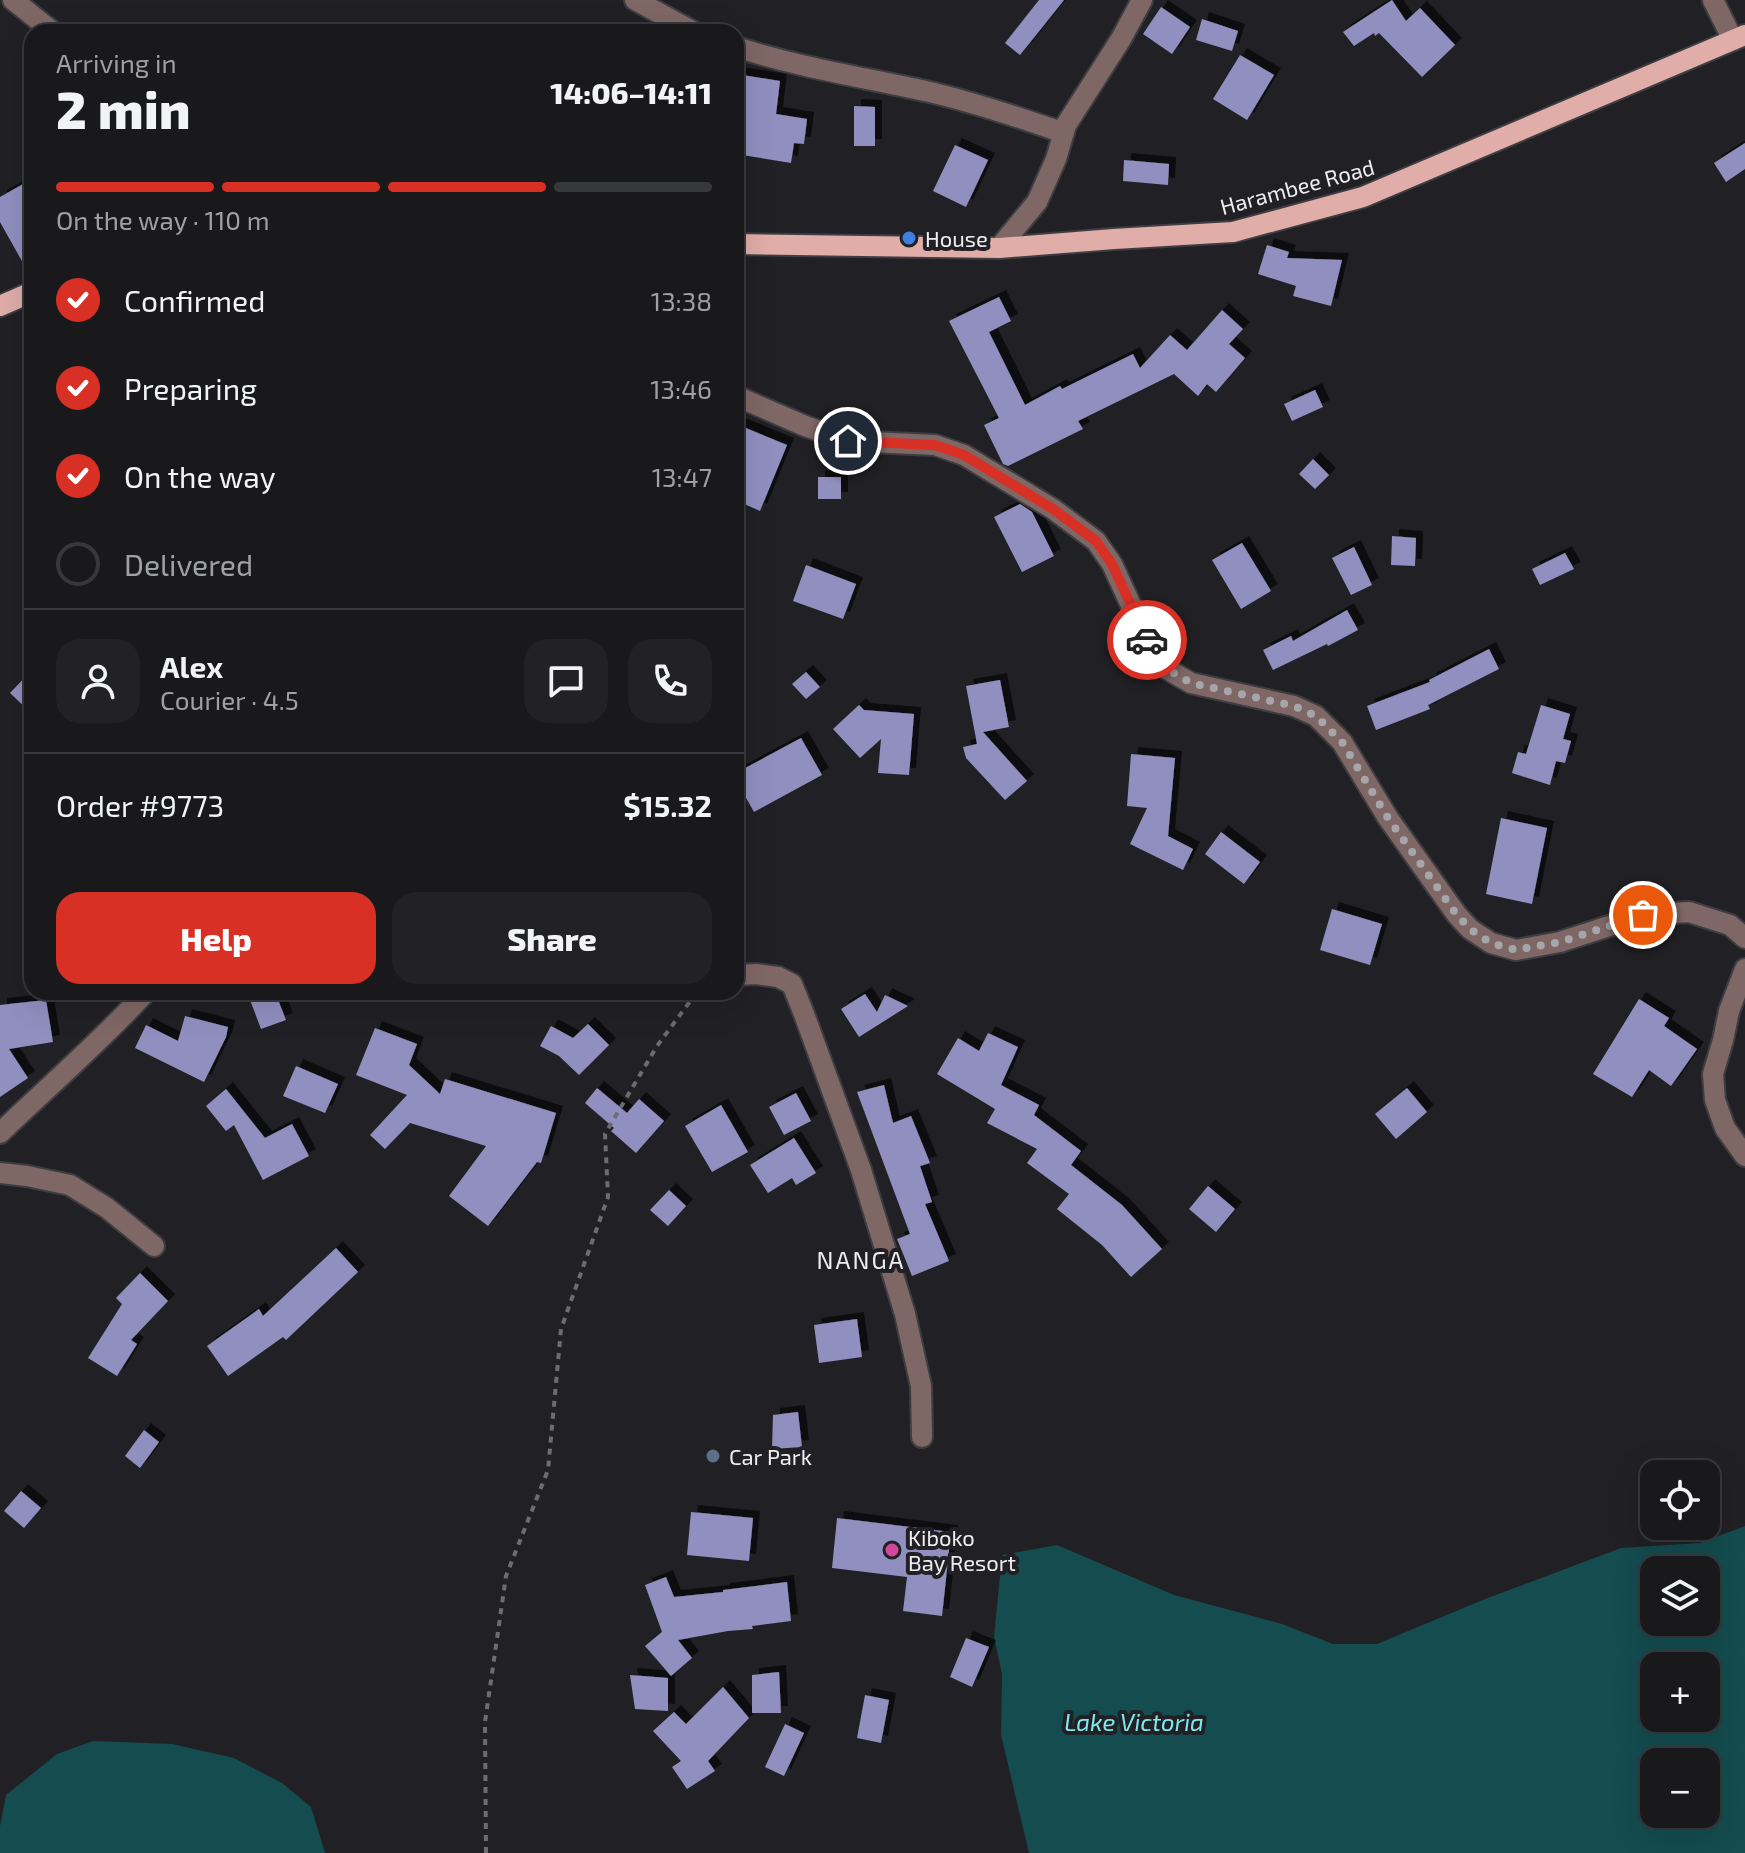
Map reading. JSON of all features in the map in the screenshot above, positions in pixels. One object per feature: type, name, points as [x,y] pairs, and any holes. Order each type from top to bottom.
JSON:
[{"type":"main road","name":"Harambee Road","points":[[744,244],[999,248],[1233,232],[1363,197],[1739,37]]},
{"type":"main road","points":[[0,306],[24,296]]},
{"type":"street","points":[[13,0],[43,24]]},
{"type":"street","points":[[635,0],[679,24]]},
{"type":"street","points":[[999,248],[1037,202],[1056,159],[1066,125],[1142,0]]},
{"type":"street","points":[[1713,0],[1739,37]]},
{"type":"street","points":[[744,50],[780,61],[936,94],[1001,111],[1064,133]]},
{"type":"street","points":[[744,399],[848,441],[935,445],[964,455],[1053,509],[1096,541],[1112,564],[1146,638],[1167,669],[1191,683],[1294,706],[1316,716],[1342,742],[1388,818],[1457,915],[1470,929],[1491,943],[1516,950],[1560,942],[1643,915],[1689,912],[1730,925],[1745,938]]},
{"type":"street","points":[[1745,969],[1729,1011],[1713,1074],[1715,1100],[1725,1128],[1745,1156]]},
{"type":"street","points":[[744,975],[778,977],[792,984],[804,1014],[861,1170],[905,1314],[921,1386],[922,1437]]},
{"type":"street","points":[[0,1133],[139,1000]]},
{"type":"street","points":[[0,1173],[70,1185],[107,1208],[154,1246]]},
{"type":"path","points":[[486,1853],[485,1722],[506,1576],[548,1470],[561,1329],[608,1197],[605,1134],[657,1046],[691,1000]]},
{"type":"water","name":"Lake Victoria","points":[[1745,1526],[1745,1853],[1029,1853],[1001,1735],[1002,1674],[994,1637],[1002,1555],[1057,1545],[1174,1595],[1282,1624],[1333,1644],[1377,1644],[1621,1548],[1720,1540],[1720,1535]]},
{"type":"water","points":[[93,1741],[172,1744],[234,1758],[282,1783],[311,1807],[325,1853],[0,1853],[0,1826],[6,1795],[57,1754]]},
{"type":"building","points":[[1039,0],[1064,0],[1020,55],[1005,43]]},
{"type":"building","points":[[1392,0],[1406,21],[1420,8],[1455,45],[1422,77],[1379,33],[1354,46],[1343,32]]},
{"type":"building","points":[[1161,7],[1190,27],[1172,54],[1143,34]]},
{"type":"building","points":[[1202,19],[1238,31],[1232,51],[1196,40]]},
{"type":"building","points":[[1240,55],[1274,75],[1247,120],[1213,99]]},
{"type":"building","points":[[744,75],[780,81],[776,114],[807,119],[804,144],[794,143],[791,163],[744,155]]},
{"type":"building","points":[[854,106],[875,107],[875,146],[854,146]]},
{"type":"building","points":[[1745,143],[1745,169],[1726,182],[1714,163]]},
{"type":"building","points":[[955,145],[988,160],[966,207],[933,191]]},
{"type":"building","points":[[1124,160],[1169,164],[1168,185],[1123,181]]},
{"type":"building","points":[[24,184],[24,265],[0,222],[0,197]]},
{"type":"building","points":[[1267,245],[1289,252],[1287,258],[1342,260],[1331,306],[1293,296],[1296,286],[1258,274]]},
{"type":"building","points":[[999,297],[1011,321],[989,332],[1025,405],[1133,354],[1140,368],[1170,335],[1187,350],[1222,310],[1243,329],[1229,344],[1245,358],[1216,392],[1207,384],[1198,396],[1174,374],[1078,421],[1083,429],[1008,466],[1003,464],[984,425],[999,418],[949,321]]},
{"type":"building","points":[[1315,390],[1323,407],[1292,421],[1284,404]]},
{"type":"building","points":[[744,427],[787,445],[760,511],[744,504]]},
{"type":"building","points":[[1313,459],[1329,475],[1315,489],[1299,474]]},
{"type":"building","points":[[818,477],[841,477],[841,499],[818,499]]},
{"type":"building","points":[[1020,504],[1032,512],[1054,556],[1022,572],[994,517]]},
{"type":"building","points":[[1392,536],[1416,538],[1415,566],[1391,565]]},
{"type":"building","points":[[1242,543],[1271,591],[1241,609],[1212,560]]},
{"type":"building","points":[[1354,547],[1372,585],[1351,595],[1332,558]]},
{"type":"building","points":[[1565,553],[1574,569],[1540,585],[1532,569]]},
{"type":"building","points":[[806,565],[856,584],[843,619],[793,601]]},
{"type":"building","points":[[1347,610],[1358,630],[1273,670],[1263,650],[1291,636],[1293,641]]},
{"type":"building","points":[[1489,649],[1499,669],[1428,705],[1430,709],[1376,730],[1367,706],[1430,682]]},
{"type":"building","points":[[806,672],[820,687],[806,699],[792,684]]},
{"type":"building","points":[[24,678],[24,706],[10,693]]},
{"type":"building","points":[[1000,680],[1009,727],[983,732],[1027,781],[1005,800],[966,758],[963,747],[977,744],[966,686]]},
{"type":"building","points":[[859,705],[864,710],[914,714],[909,775],[878,773],[881,739],[860,758],[833,729]]},
{"type":"building","points":[[1541,705],[1570,714],[1563,739],[1571,741],[1565,763],[1556,761],[1550,785],[1512,773],[1518,752],[1526,754]]},
{"type":"building","points":[[801,738],[822,775],[754,812],[744,794],[744,769]]},
{"type":"building","points":[[1131,754],[1175,758],[1168,836],[1193,849],[1183,870],[1130,844],[1147,808],[1127,806]]},
{"type":"building","points":[[1501,818],[1547,828],[1532,904],[1486,894]]},
{"type":"building","points":[[1221,832],[1260,862],[1244,884],[1205,854]]},
{"type":"building","points":[[1332,909],[1382,924],[1370,965],[1320,950]]},
{"type":"building","points":[[865,994],[877,1012],[885,995],[908,1006],[859,1037],[841,1009]]},
{"type":"building","points":[[1639,999],[1669,1018],[1664,1026],[1697,1049],[1671,1086],[1649,1070],[1632,1097],[1593,1074]]},
{"type":"building","points":[[46,1000],[53,1042],[9,1049],[28,1078],[0,1097],[0,1005]]},
{"type":"building","points":[[250,1000],[278,1000],[286,1020],[261,1029]]},
{"type":"building","points":[[185,1016],[228,1027],[204,1082],[135,1048],[146,1025],[178,1041]]},
{"type":"building","points":[[588,1024],[609,1045],[579,1075],[559,1056],[540,1046],[551,1026],[573,1038]]},
{"type":"building","points":[[375,1028],[417,1044],[409,1065],[440,1094],[445,1079],[556,1113],[541,1163],[537,1162],[488,1226],[449,1196],[486,1146],[410,1123],[385,1149],[370,1135],[407,1095],[356,1075]]},
{"type":"building","points":[[988,1033],[1018,1047],[1001,1085],[1039,1105],[1034,1115],[1081,1151],[1071,1165],[1122,1205],[1162,1249],[1131,1277],[1102,1245],[1057,1209],[1069,1194],[1027,1163],[1037,1149],[987,1123],[995,1109],[937,1074],[958,1038],[979,1051]]},
{"type":"building","points":[[296,1066],[338,1084],[325,1113],[283,1096]]},
{"type":"building","points":[[884,1085],[893,1123],[911,1116],[930,1163],[920,1166],[932,1202],[925,1204],[949,1261],[912,1276],[897,1239],[910,1234],[857,1092]]},
{"type":"building","points":[[597,1088],[627,1113],[639,1099],[664,1121],[636,1153],[611,1131],[614,1128],[585,1103]]},
{"type":"building","points":[[1407,1088],[1427,1112],[1396,1139],[1375,1114]]},
{"type":"building","points":[[226,1089],[265,1138],[292,1124],[309,1156],[263,1180],[234,1125],[226,1131],[206,1106]]},
{"type":"building","points":[[796,1093],[811,1121],[784,1135],[769,1107]]},
{"type":"building","points":[[721,1105],[748,1152],[712,1172],[685,1126]]},
{"type":"building","points":[[794,1138],[816,1173],[796,1185],[792,1178],[768,1193],[750,1165]]},
{"type":"building","points":[[1208,1186],[1235,1209],[1216,1232],[1189,1209]]},
{"type":"building","points":[[669,1190],[686,1206],[668,1226],[650,1210]]},
{"type":"building","points":[[336,1248],[358,1272],[286,1340],[283,1337],[228,1376],[207,1346],[259,1309],[263,1316]]},
{"type":"building","points":[[140,1273],[168,1301],[131,1340],[137,1344],[117,1376],[88,1358],[122,1304],[116,1298]]},
{"type":"building","points":[[857,1319],[862,1357],[819,1363],[814,1325]]},
{"type":"building","points":[[798,1412],[802,1447],[772,1449],[773,1415]]},
{"type":"building","points":[[144,1430],[159,1442],[140,1468],[125,1456]]},
{"type":"building","points":[[21,1491],[41,1508],[24,1528],[4,1511]]},
{"type":"building","points":[[691,1512],[753,1518],[749,1561],[687,1555]]},
{"type":"building","name":"Kiboko Bay Resort","points":[[837,1518],[951,1532],[942,1616],[903,1611],[907,1577],[832,1568]]},
{"type":"building","points":[[666,1577],[674,1597],[787,1582],[791,1621],[678,1640],[692,1658],[671,1676],[645,1646],[662,1632],[645,1585]]},
{"type":"building","points":[[966,1638],[989,1647],[972,1687],[950,1677]]},
{"type":"building","points":[[779,1672],[781,1713],[752,1713],[752,1675]]},
{"type":"building","points":[[630,1675],[668,1678],[668,1711],[635,1709]]},
{"type":"building","points":[[723,1687],[749,1718],[708,1761],[715,1771],[687,1789],[672,1767],[681,1761],[653,1731],[674,1712],[686,1724]]},
{"type":"building","points":[[865,1695],[889,1700],[881,1743],[857,1738]]},
{"type":"building","points":[[785,1724],[804,1733],[784,1776],[765,1767]]},
{"type":"way so far","points":[[1147,640],[1167,669],[1191,683],[1294,706],[1316,716],[1342,742],[1388,818],[1457,915],[1470,929],[1491,943],[1516,950],[1560,942],[1643,915]]},
{"type":"place","name":"House","points":[[909,238]]},
{"type":"place","name":"Car Park","points":[[713,1456]]},
{"type":"place","name":"Kiboko Bay Resort","points":[[892,1550]]},
{"type":"district","name":"NANGA","points":[[861,1259]]},
{"type":"route","points":[[848,441],[935,445],[964,455],[1053,509],[1096,541],[1112,564],[1147,640]]}]
